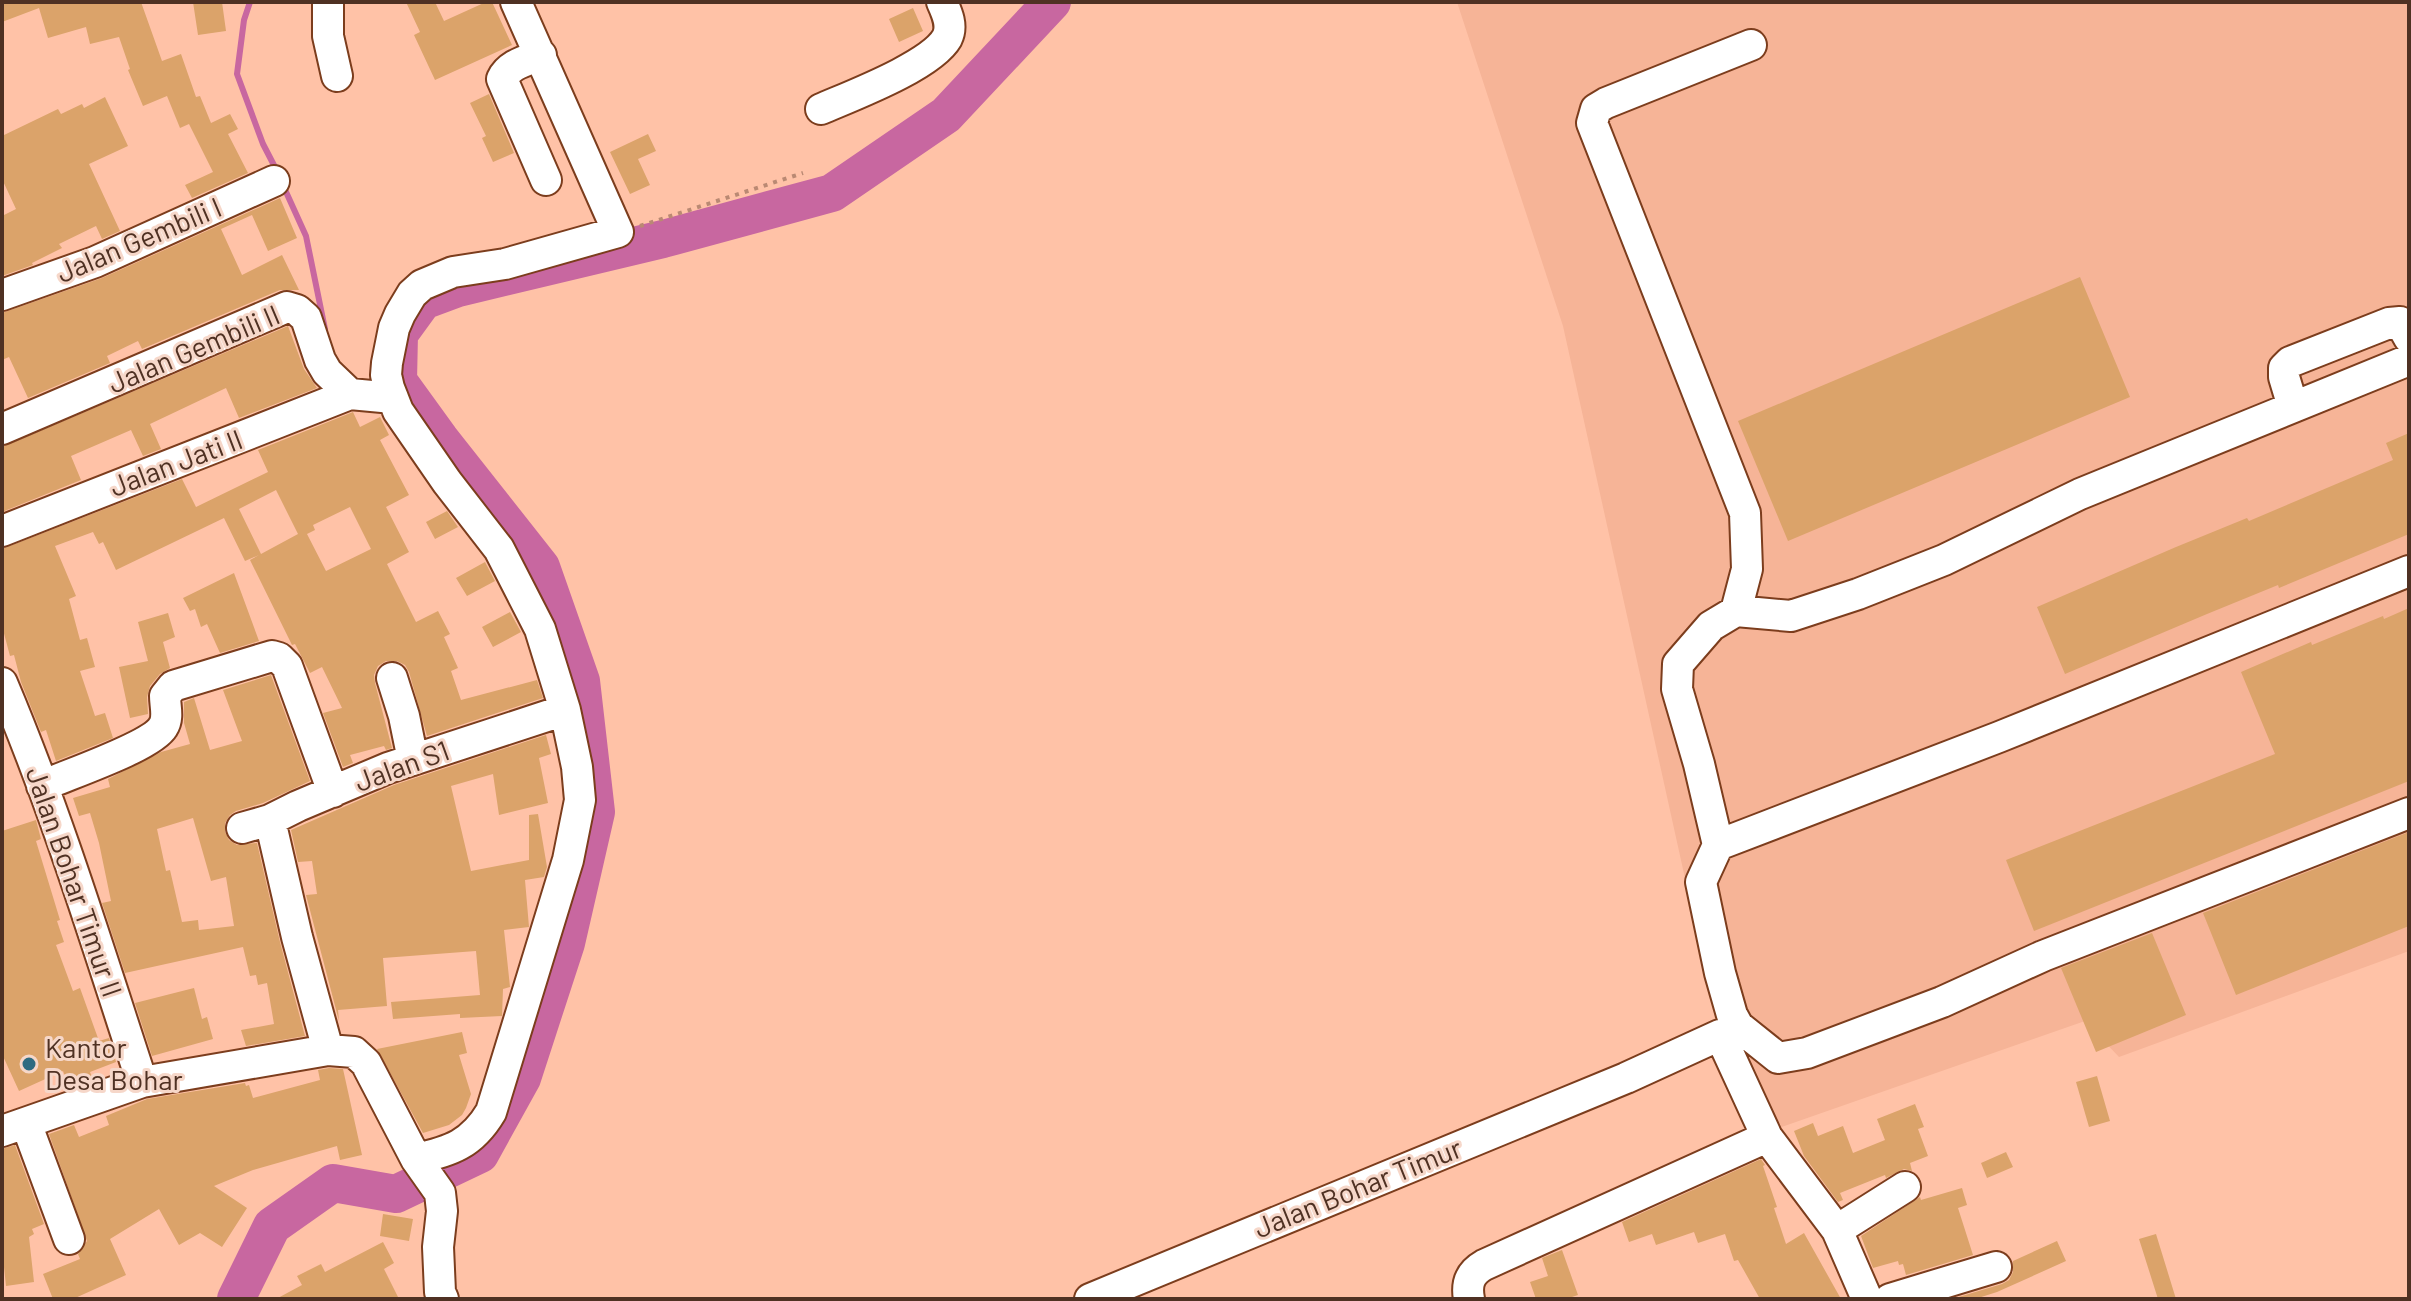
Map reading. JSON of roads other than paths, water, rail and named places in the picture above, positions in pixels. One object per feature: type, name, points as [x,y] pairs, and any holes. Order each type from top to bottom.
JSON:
[{"type":"street","points":[[328,2],[328,36],[337,76]]},
{"type":"street","points":[[419,1163],[478,1133],[491,1112],[568,860],[577,818],[579,783],[565,710],[540,629],[506,562],[398,411],[389,387],[394,328],[404,304],[422,285],[453,272],[518,261],[618,232],[516,2]]},
{"type":"street","points":[[821,109],[878,85],[945,42],[949,20],[942,2]]},
{"type":"street","points":[[1736,611],[1747,569],[1745,513],[1592,123],[1596,109],[1606,103],[1751,45]]},
{"type":"street","points":[[541,55],[512,66],[502,79],[546,180]]},
{"type":"street","name":"Jalan Gembili I","points":[[2,295],[95,262],[274,181]]},
{"type":"street","name":"Jalan Gembili II","points":[[2,429],[287,307],[297,310],[306,318],[320,360],[327,372],[350,394]]},
{"type":"street","points":[[2293,407],[2284,377],[2284,368],[2290,362],[2389,323],[2400,322],[2409,338]]},
{"type":"street","points":[[1867,1299],[1837,1230],[1767,1137],[1729,1031],[1732,1015],[1701,882],[1718,845],[1677,689],[1678,664],[1711,626],[1736,611],[1791,616],[1858,594],[1944,560],[2080,494],[2409,360]]},
{"type":"street","points":[[350,394],[389,387]]},
{"type":"street","name":"Jalan Jati II","points":[[2,531],[350,394]]},
{"type":"street","points":[[1718,845],[1999,737],[2409,571]]},
{"type":"street","points":[[42,786],[141,744],[160,731],[166,717],[165,696],[176,685],[272,656],[287,666],[333,792]]},
{"type":"street","points":[[392,678],[413,760]]},
{"type":"street","name":"Jalan Bohar Timur II","points":[[2,683],[42,786],[142,1082]]},
{"type":"street","name":"Jalan S1","points":[[328,1050],[297,937],[256,824],[413,760],[565,710]]},
{"type":"street","points":[[1729,1031],[1778,1058],[1807,1053],[1942,1002],[2043,956],[2409,813]]},
{"type":"street","name":"Jalan Bohar Timur","points":[[1090,1299],[1626,1078],[1729,1031]]},
{"type":"street","points":[[69,1239],[14,1127],[142,1082],[328,1050],[349,1050],[363,1059],[419,1163],[440,1193],[438,1297]]},
{"type":"street","points":[[1469,1299],[1468,1280],[1475,1270],[1484,1265],[1767,1137]]},
{"type":"street","points":[[1837,1230],[1905,1187]]},
{"type":"street","points":[[1890,1299],[1996,1267]]},
{"type":"waterway","points":[[250,2],[244,20],[237,74],[263,144],[278,173]]},
{"type":"waterway","points":[[236,1299],[272,1226],[333,1183],[396,1194],[480,1154],[522,1078],[566,943],[596,812],[581,681],[541,567],[398,381],[399,334],[423,301],[458,288],[663,239],[832,193],[946,115],[1052,2]]},
{"type":"waterway","points":[[282,183],[306,236],[325,329]]},
{"type":"place","name":"Kantor Desa Bohar","points":[[29,1064]]}]
